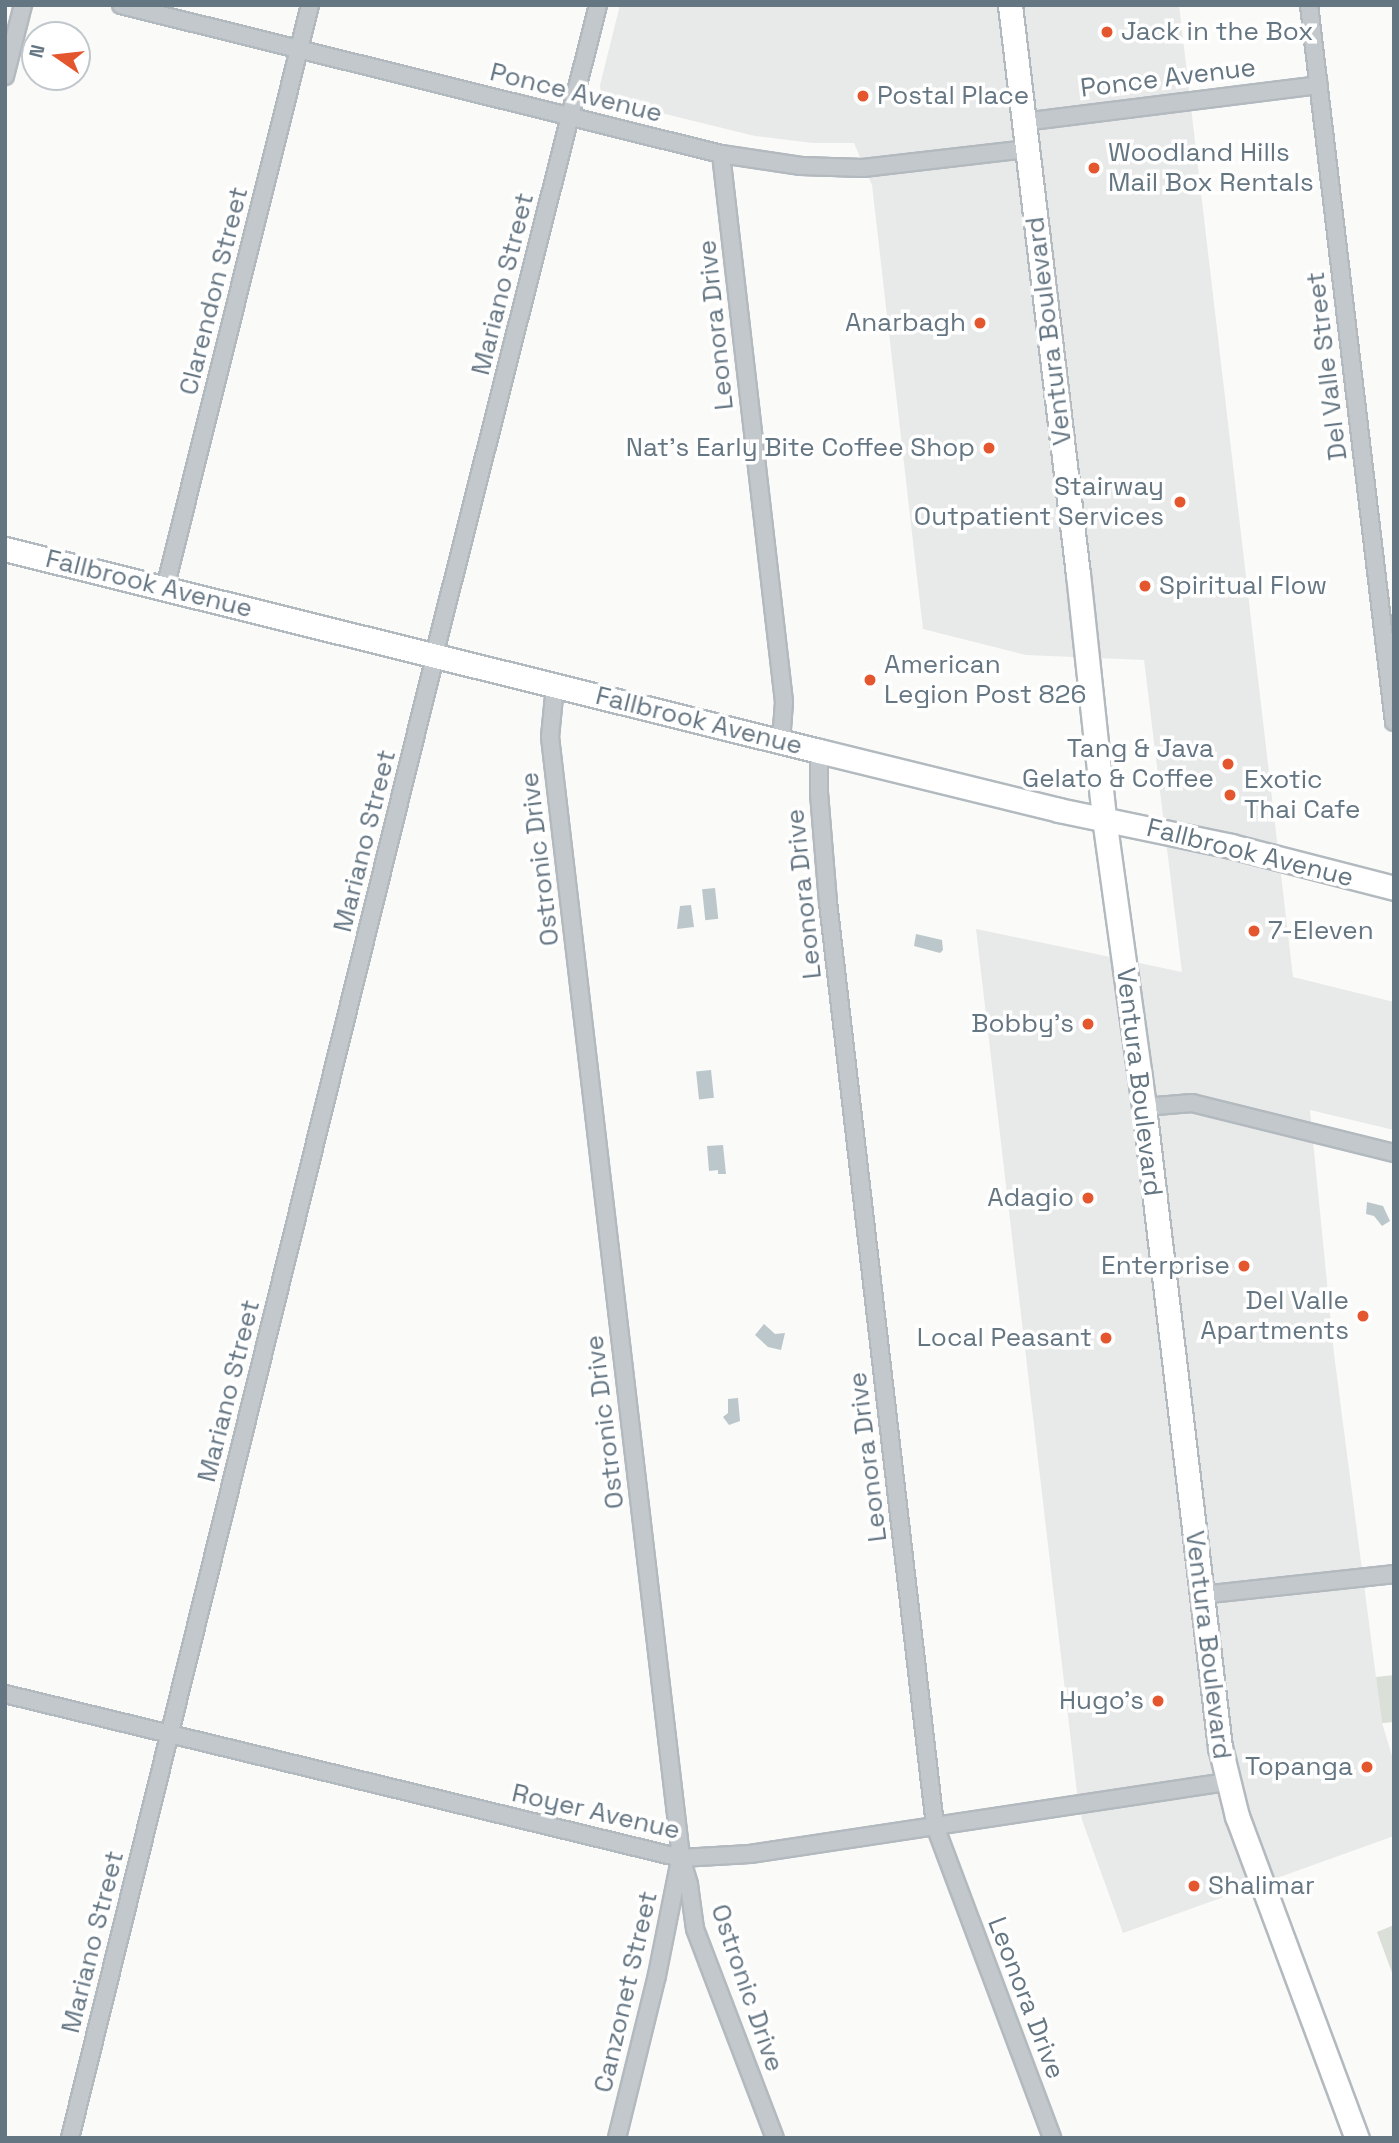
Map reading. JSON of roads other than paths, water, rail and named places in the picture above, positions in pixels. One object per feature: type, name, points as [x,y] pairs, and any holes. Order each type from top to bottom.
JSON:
[{"type":"main road","name":"Ventura Boulevard","points":[[1010,5],[1079,574],[1104,818],[1144,1107],[1201,1595],[1226,1782],[1357,2138]]},
{"type":"main road","name":"Fallbrook Avenue","points":[[5,549],[781,742],[1231,846],[1394,888]]},
{"type":"street","points":[[5,76],[23,5]]},
{"type":"street","name":"Ponce Avenue","points":[[121,5],[721,154],[801,166],[863,168],[1026,149]]},
{"type":"street","name":"Clarendon Street","points":[[165,588],[310,5]]},
{"type":"street","name":"Mariano Street","points":[[71,2138],[598,5]]},
{"type":"street","name":"Del Valle Street","points":[[1309,5],[1394,722]]},
{"type":"street","name":"Ponce Avenue","points":[[1023,122],[1319,85]]},
{"type":"street","name":"Leonora Drive","points":[[721,154],[784,702],[781,742]]},
{"type":"street","name":"Ostronic Drive","points":[[555,686],[550,737],[681,1858],[689,1885],[695,1929],[775,2138]]},
{"type":"street","name":"Leonora Drive","points":[[820,751],[819,793],[828,902],[935,1826],[1052,2138]]},
{"type":"street","points":[[1144,1107],[1192,1103],[1394,1153]]},
{"type":"street","points":[[1201,1595],[1394,1574]]},
{"type":"street","name":"Royer Avenue","points":[[5,1694],[681,1858],[750,1854],[1226,1782]]},
{"type":"street","name":"Canzonet Street","points":[[617,2138],[657,1975],[681,1858]]},
{"type":"place","name":"Jack in the Box","points":[[1107,32]]},
{"type":"place","name":"Postal Place","points":[[863,96]]},
{"type":"place","name":"Woodland Hills Mail Box Rentals","points":[[1094,168]]},
{"type":"place","name":"Anarbagh","points":[[980,323]]},
{"type":"place","name":"Nat's Early Bite Coffee Shop","points":[[989,448]]},
{"type":"place","name":"Stairway Outpatient Services","points":[[1180,502]]},
{"type":"place","name":"Spiritual Flow","points":[[1145,586]]},
{"type":"place","name":"American Legion Post 826","points":[[870,680]]},
{"type":"place","name":"Tang & Java Gelato & Coffee","points":[[1228,764]]},
{"type":"place","name":"Exotic Thai Cafe","points":[[1230,795]]},
{"type":"place","name":"7-Eleven","points":[[1254,931]]},
{"type":"place","name":"Bobby's","points":[[1088,1024]]},
{"type":"place","name":"Adagio","points":[[1088,1198]]},
{"type":"place","name":"Enterprise","points":[[1244,1266]]},
{"type":"place","name":"Del Valle Apartments","points":[[1363,1316]]},
{"type":"place","name":"Local Peasant","points":[[1106,1338]]},
{"type":"place","name":"Hugo's","points":[[1158,1701]]},
{"type":"place","name":"Topanga","points":[[1367,1767]]},
{"type":"place","name":"Shalimar","points":[[1194,1886]]}]
